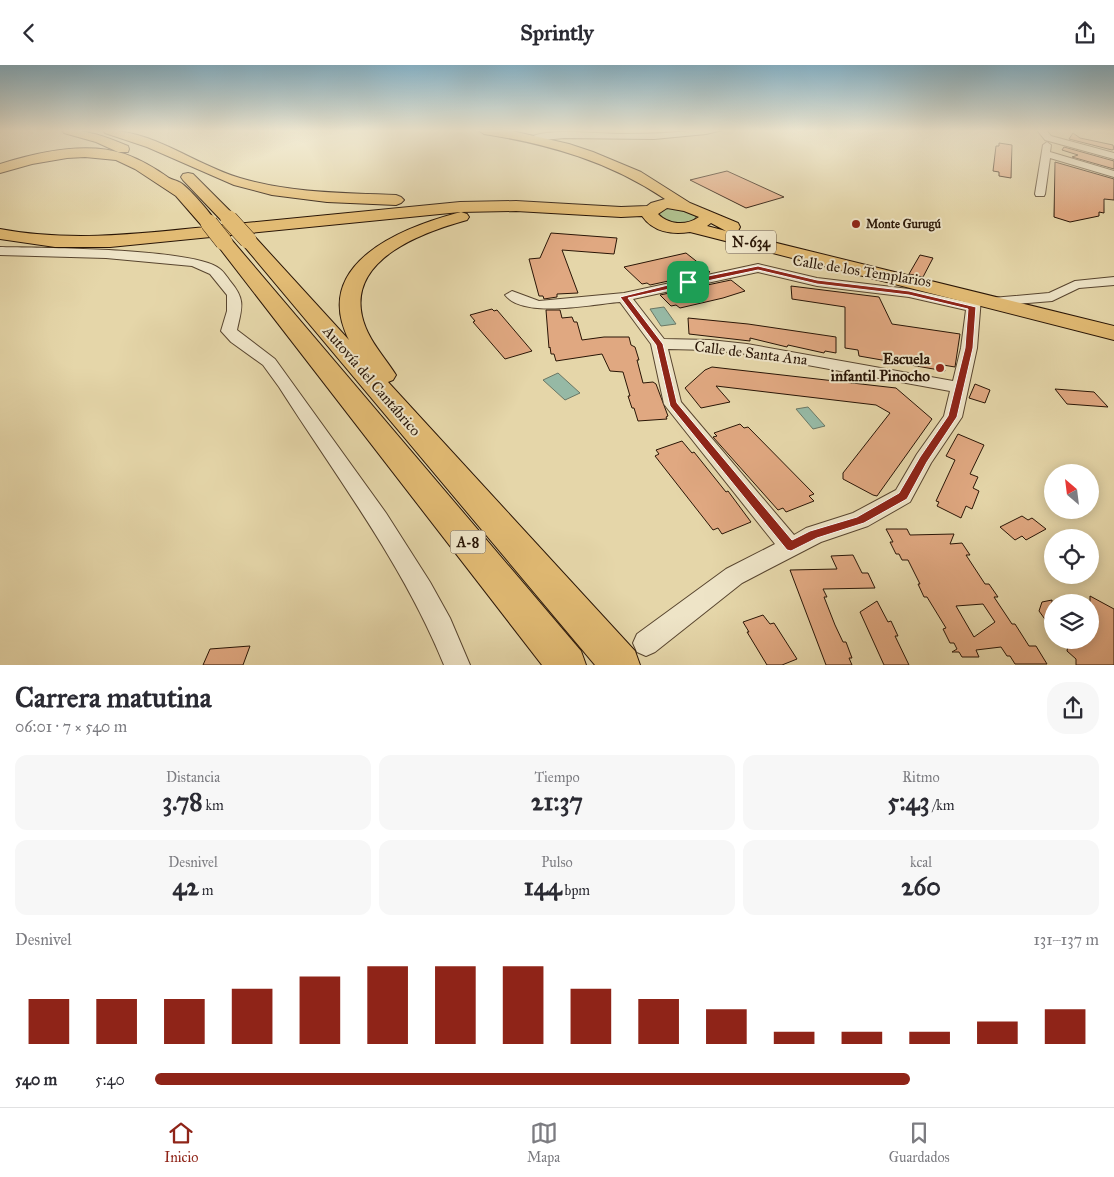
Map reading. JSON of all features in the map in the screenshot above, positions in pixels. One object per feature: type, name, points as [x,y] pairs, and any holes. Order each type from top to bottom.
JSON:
[{"type":"highway","points":[[0,169],[48,158]]},
{"type":"highway","points":[[123,158],[134,162],[186,195]]},
{"type":"highway","name":"Autovía del Cantábrico","points":[[142,158],[164,173],[186,195],[567,665]]},
{"type":"highway","name":"Autovía del Cantábrico","points":[[162,158],[200,187],[248,240],[621,665]]},
{"type":"highway","points":[[183,158],[234,181],[272,190],[327,197],[391,201],[462,199],[536,202],[598,212]]},
{"type":"highway","name":"N-634","points":[[600,158],[655,186],[684,205],[697,209],[705,215],[811,257]]},
{"type":"highway","points":[[448,467],[368,352],[354,328],[350,306],[356,279],[371,260],[395,242],[422,229],[451,219],[508,212],[654,212],[664,198],[655,186]]},
{"type":"highway","points":[[0,234],[62,243],[110,242],[425,209],[492,205],[598,212]]},
{"type":"highway","name":"N-634","points":[[684,205],[654,212],[657,223],[673,227],[691,227],[980,302],[1114,333]]},
{"type":"highway","points":[[691,227],[703,222],[705,215]]},
{"type":"street","points":[[1040,194],[1045,158]]},
{"type":"street","points":[[1059,158],[1114,175]]},
{"type":"street","points":[[0,251],[158,258],[195,262],[215,271],[234,295],[234,311],[229,331],[236,339],[269,362],[377,517],[418,582],[450,645],[457,665]]},
{"type":"street","name":"Calle de los Templarios","points":[[512,295],[526,302],[539,305],[624,297],[758,268],[817,282],[980,302],[1052,297],[1075,285],[1114,281]]},
{"type":"street","points":[[624,297],[659,344],[673,404],[791,547]]},
{"type":"street","points":[[646,643],[734,576],[814,535],[860,520],[903,496],[924,459],[953,417],[980,302]]},
{"type":"street","name":"Calle de Santa Ana","points":[[659,344],[710,345],[746,349],[912,377],[961,388]]},
{"type":"shaded area","points":[[671,208],[695,214],[696,217],[693,221],[684,224],[659,217],[658,213]]},
{"type":"shaded area","points":[[664,307],[676,324],[661,326],[650,309]]},
{"type":"shaded area","points":[[558,373],[580,393],[565,400],[543,380]]},
{"type":"shaded area","points":[[808,407],[825,426],[813,429],[796,409]]},
{"type":"building","points":[[995,158],[1012,158],[1011,178],[999,176],[999,172],[993,171]]},
{"type":"building","points":[[1076,158],[1103,158],[1114,161],[1114,169]]},
{"type":"building","points":[[1055,162],[1114,179],[1114,200],[1104,199],[1104,213],[1099,212],[1099,216],[1070,222],[1054,217]]},
{"type":"building","points":[[727,171],[784,197],[746,208],[690,180]]},
{"type":"building","points":[[551,233],[617,238],[614,254],[562,250],[578,293],[557,294],[557,297],[544,299],[543,296],[539,296],[529,259],[540,258]]},
{"type":"building","points":[[686,253],[710,272],[650,285],[647,283],[642,284],[624,267]]},
{"type":"building","points":[[920,255],[933,258],[923,277],[909,274]]},
{"type":"building","points":[[731,280],[745,291],[680,308],[676,305],[671,306],[660,295]]},
{"type":"building","points":[[791,286],[879,297],[892,324],[960,334],[955,367],[943,365],[945,371],[859,356],[858,350],[845,348],[845,307],[792,299]]},
{"type":"building","points":[[492,309],[494,311],[497,310],[532,351],[505,359],[473,322],[475,321],[470,315]]},
{"type":"building","points":[[546,310],[560,310],[562,318],[572,317],[574,322],[577,322],[582,340],[604,337],[629,337],[631,345],[635,347],[639,360],[637,360],[643,383],[653,382],[656,384],[668,416],[666,417],[667,419],[638,421],[628,396],[630,396],[623,372],[610,371],[602,354],[556,361],[554,354],[551,354],[549,348]]},
{"type":"building","points":[[688,318],[748,324],[836,337],[836,353],[825,351],[824,353],[788,345],[787,347],[750,338],[750,341],[689,334]]},
{"type":"building","points":[[712,367],[896,388],[932,419],[877,496],[843,479],[843,473],[890,413],[876,405],[716,386],[730,402],[701,408],[685,388],[705,370]]},
{"type":"building","points":[[975,384],[990,390],[985,403],[969,398]]},
{"type":"building","points":[[1055,389],[1094,392],[1108,407],[1067,404]]},
{"type":"building","points":[[740,424],[744,428],[748,427],[814,494],[809,496],[814,501],[786,512],[783,508],[778,510],[713,437],[717,436],[714,433]]},
{"type":"building","points":[[958,434],[984,445],[970,474],[978,477],[973,488],[979,491],[972,509],[966,506],[961,518],[937,506],[939,502],[936,501],[955,460],[946,456]]},
{"type":"building","points":[[682,441],[692,453],[694,452],[726,492],[728,491],[751,522],[722,534],[718,528],[713,530],[655,456],[659,454],[656,450]]},
{"type":"building","points":[[1022,516],[1028,520],[1032,518],[1046,529],[1026,540],[1022,536],[1015,540],[1000,527]]},
{"type":"building","points":[[886,529],[907,529],[910,535],[954,534],[950,544],[962,543],[970,555],[966,555],[985,584],[989,584],[998,597],[994,597],[1012,624],[1015,624],[1029,646],[1036,646],[1047,664],[1015,664],[1001,647],[976,650],[979,657],[962,657],[959,652],[952,652],[957,649],[954,643],[950,643],[943,629],[946,628],[927,597],[924,597],[908,560],[902,560],[899,554],[896,554],[890,542],[893,542]],"holes":[[[983,604],[995,622],[974,637],[956,606]]]},
{"type":"building","points":[[853,555],[862,573],[868,573],[875,588],[823,589],[827,597],[824,597],[835,625],[843,642],[846,642],[852,658],[849,658],[852,665],[826,665],[790,570],[837,569],[831,556]]},
{"type":"building","points":[[877,601],[888,622],[891,621],[898,636],[895,636],[909,665],[884,665],[860,612]]},
{"type":"building","points":[[1099,601],[1114,609],[1114,665],[1076,665],[1076,659],[1067,651],[1067,649],[1099,649]]},
{"type":"building","points":[[1042,602],[1044,602],[1044,618],[1039,611]]},
{"type":"building","points":[[763,615],[770,624],[774,623],[797,659],[782,665],[767,665],[743,622]]},
{"type":"building","points":[[250,646],[243,665],[203,665],[210,649]]},
{"type":"place","name":"Monte Gurugú","points":[[856,224]]},
{"type":"place","name":"Escuela infantil Pinocho","points":[[940,368]]},
{"type":"route","points":[[758,268],[817,282],[909,293],[972,307],[969,348],[953,417],[924,459],[903,496],[860,520],[814,535],[791,547],[732,478],[673,404],[659,344],[624,297],[688,282],[758,268]]}]
